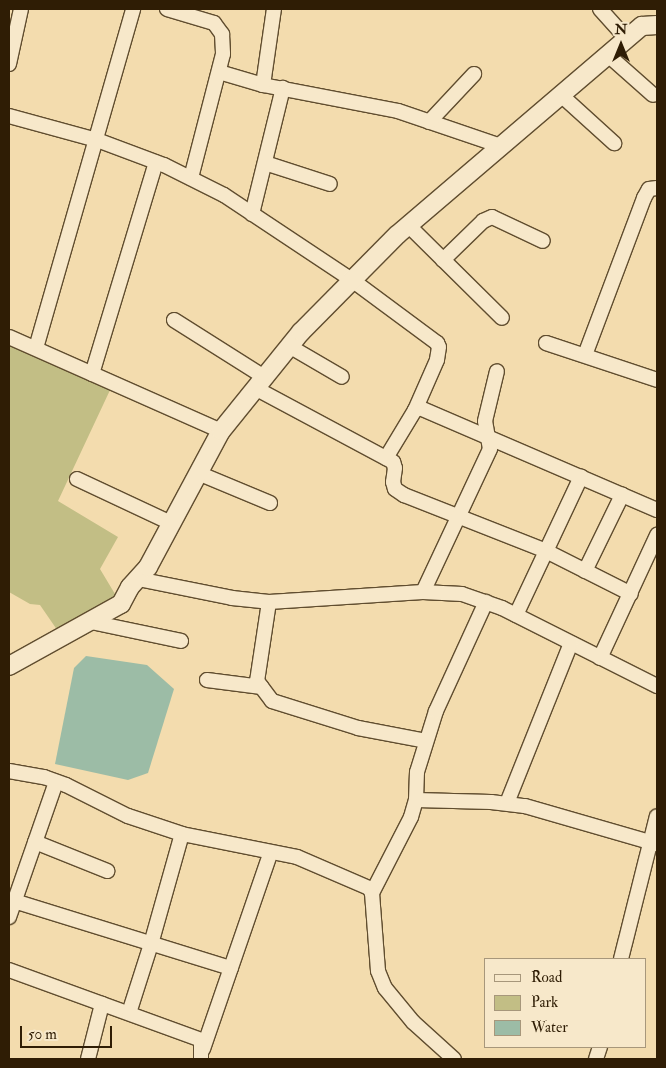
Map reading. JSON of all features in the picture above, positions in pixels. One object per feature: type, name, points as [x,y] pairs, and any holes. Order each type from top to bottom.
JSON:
[{"type":"street","points":[[9,64],[21,9]]},
{"type":"street","points":[[36,348],[134,9]]},
{"type":"street","points":[[167,9],[214,23],[222,34],[223,54],[192,178]]},
{"type":"street","points":[[262,84],[274,9]]},
{"type":"street","points":[[600,9],[627,39]]},
{"type":"street","points":[[9,666],[91,622],[107,610],[121,604],[148,568],[221,431],[289,346],[408,225],[642,26],[657,25]]},
{"type":"street","points":[[608,55],[653,95]]},
{"type":"street","points":[[219,72],[262,84],[398,111],[501,146]]},
{"type":"street","points":[[429,122],[474,74]]},
{"type":"street","points":[[252,214],[283,88]]},
{"type":"street","points":[[561,95],[614,142]]},
{"type":"street","points":[[9,116],[97,140],[192,178],[224,195],[352,280],[437,343],[439,348],[436,360],[415,410],[386,458]]},
{"type":"street","points":[[92,374],[156,162]]},
{"type":"street","points":[[265,163],[330,184]]},
{"type":"street","points":[[585,355],[644,198],[649,189],[657,188]]},
{"type":"street","points":[[443,260],[482,221],[492,217],[544,242]]},
{"type":"street","points":[[408,225],[502,318]]},
{"type":"street","points":[[174,320],[260,382],[393,462],[395,468],[393,476],[395,489],[404,495],[546,551],[631,594]]},
{"type":"street","points":[[9,337],[221,431]]},
{"type":"street","points":[[546,343],[657,380]]},
{"type":"street","points":[[289,346],[342,377]]},
{"type":"street","points":[[423,592],[490,449],[485,421],[497,371]]},
{"type":"street","points":[[415,410],[420,408],[429,410],[622,495],[657,507]]},
{"type":"street","points":[[198,473],[270,503]]},
{"type":"street","points":[[516,615],[581,477]]},
{"type":"street","points":[[77,479],[172,523]]},
{"type":"street","points":[[585,570],[622,495]]},
{"type":"street","points":[[600,658],[657,535]]},
{"type":"street","points":[[138,579],[232,598],[269,602],[423,592],[462,594],[516,615],[657,686]]},
{"type":"street","points":[[269,602],[257,682],[272,701],[358,728],[426,741]]},
{"type":"street","points":[[454,1059],[413,1022],[386,988],[378,971],[372,892],[403,834],[416,800],[417,772],[442,695],[486,602]]},
{"type":"street","points":[[91,622],[181,640]]},
{"type":"street","points":[[507,803],[571,643]]},
{"type":"street","points":[[206,680],[262,687]]},
{"type":"street","points":[[9,771],[56,782],[128,816],[182,834],[297,857],[364,885],[372,892]]},
{"type":"street","points":[[9,917],[56,782]]},
{"type":"street","points":[[416,800],[507,803],[546,810],[654,843]]},
{"type":"street","points":[[621,958],[654,843],[657,816]]},
{"type":"street","points":[[129,1013],[152,944],[182,834]]},
{"type":"street","points":[[35,842],[107,871]]},
{"type":"street","points":[[202,1054],[271,852]]},
{"type":"street","points":[[14,901],[231,968]]},
{"type":"street","points":[[9,970],[202,1040],[202,1054]]},
{"type":"street","points":[[88,1059],[102,1004]]},
{"type":"green space","points":[[9,345],[111,388],[58,501],[118,537],[100,569],[121,604],[62,637],[40,605],[30,604],[9,592]]},
{"type":"water","points":[[86,656],[147,665],[174,689],[148,773],[128,780],[55,764],[74,668]]}]
